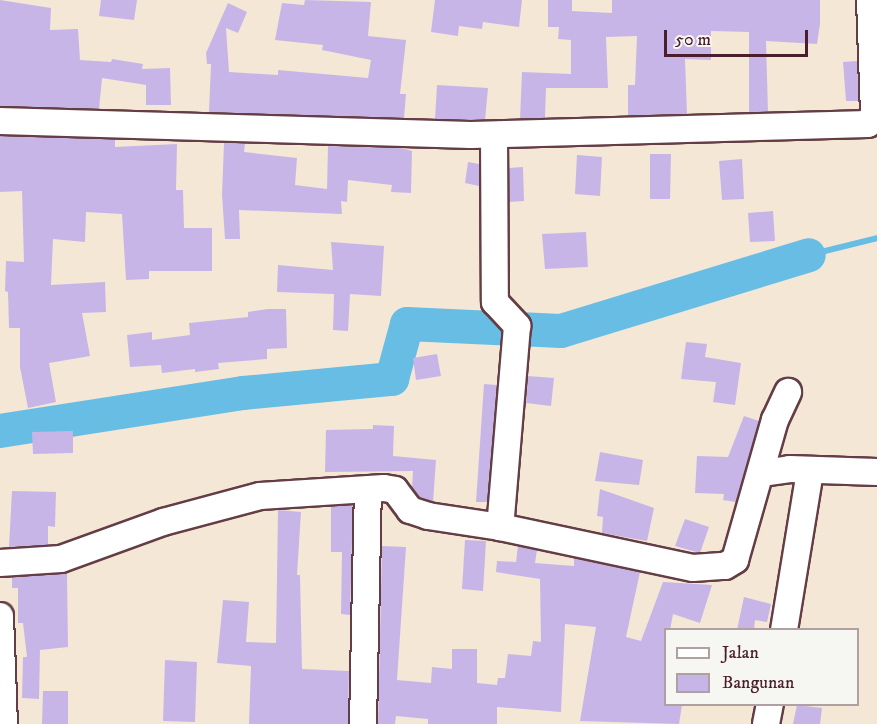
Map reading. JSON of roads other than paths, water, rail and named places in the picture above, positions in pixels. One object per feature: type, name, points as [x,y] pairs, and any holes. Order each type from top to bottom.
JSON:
[{"type":"street","points":[[0,121],[494,135],[868,124],[874,114],[870,0]]},
{"type":"street","points":[[494,135],[495,302],[517,329],[500,526]]},
{"type":"street","points":[[0,563],[61,559],[163,522],[260,496],[395,490],[410,510],[428,516],[500,526],[693,568],[725,566],[735,560],[763,473],[775,420],[788,392]]},
{"type":"street","points":[[784,628],[810,472]]},
{"type":"street","points":[[763,473],[877,472]]},
{"type":"street","points":[[363,724],[368,490]]},
{"type":"street","points":[[0,616],[4,724]]},
{"type":"street","points":[[766,724],[770,706]]},
{"type":"waterway","points":[[809,255],[877,238]]},
{"type":"waterway","points":[[0,431],[243,393],[392,379],[407,324],[561,331],[809,255]]}]
